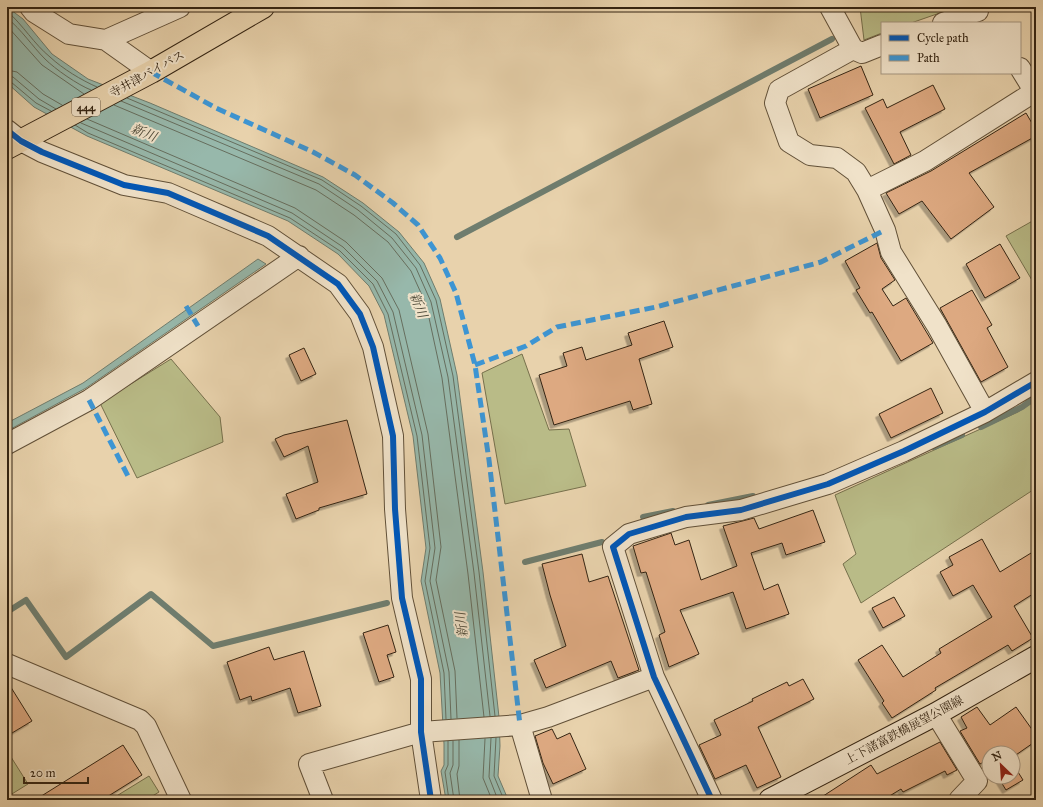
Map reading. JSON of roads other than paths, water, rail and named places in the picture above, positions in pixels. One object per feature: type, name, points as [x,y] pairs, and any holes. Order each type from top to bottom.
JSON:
[{"type":"highway","name":"寺井津バイパス","points":[[12,140],[151,72],[264,7]]},
{"type":"street","points":[[30,7],[34,12],[69,34],[106,40],[151,72]]},
{"type":"street","points":[[106,40],[180,7]]},
{"type":"street","points":[[830,7],[853,49],[862,52],[881,45]]},
{"type":"street","points":[[947,22],[981,14]]},
{"type":"street","points":[[853,49],[779,90],[775,103],[789,142],[810,155],[837,158],[856,172],[867,190],[892,252],[937,326],[984,412]]},
{"type":"street","points":[[867,190],[925,161],[1035,93],[1021,70]]},
{"type":"street","points":[[12,140],[124,185],[168,193],[268,236],[338,284],[360,314],[373,347],[393,436],[395,509],[402,598],[420,679],[431,800]]},
{"type":"street","points":[[7,444],[89,400],[299,256]]},
{"type":"street","points":[[712,800],[654,677],[613,547],[630,534],[686,517],[741,510],[828,484],[904,451],[984,412],[1036,382]]},
{"type":"street","name":"上下諸富鉄橋展望公園線","points":[[770,800],[936,714],[1036,657]]},
{"type":"street","points":[[7,664],[140,720],[146,726],[181,800]]},
{"type":"street","points":[[323,800],[310,764],[425,731],[516,726],[548,717],[654,677]]},
{"type":"street","points":[[936,714],[977,781],[959,800]]},
{"type":"street","points":[[516,726],[542,800]]},
{"type":"water","name":"新川","points":[[7,7],[23,19],[52,54],[88,79],[150,103],[323,177],[363,203],[399,232],[424,263],[440,299],[457,375],[483,572],[499,717],[500,746],[498,776],[507,797],[510,800],[446,800],[441,771],[444,765],[444,744],[440,673],[421,581],[426,548],[413,436],[384,315],[369,286],[338,254],[288,221],[87,136],[34,107],[7,83]]},
{"type":"water","points":[[258,259],[266,264],[86,388],[7,431],[7,423],[83,383]]},
{"type":"waterway","points":[[457,237],[832,39]]},
{"type":"waterway","points":[[981,427],[1022,407],[1036,397]]},
{"type":"waterway","points":[[934,447],[962,435]]},
{"type":"waterway","points":[[708,505],[753,496]]},
{"type":"waterway","points":[[643,517],[673,511]]},
{"type":"waterway","points":[[525,562],[602,542]]},
{"type":"waterway","points":[[7,612],[26,600],[66,657],[151,594],[213,646],[387,603]]}]
